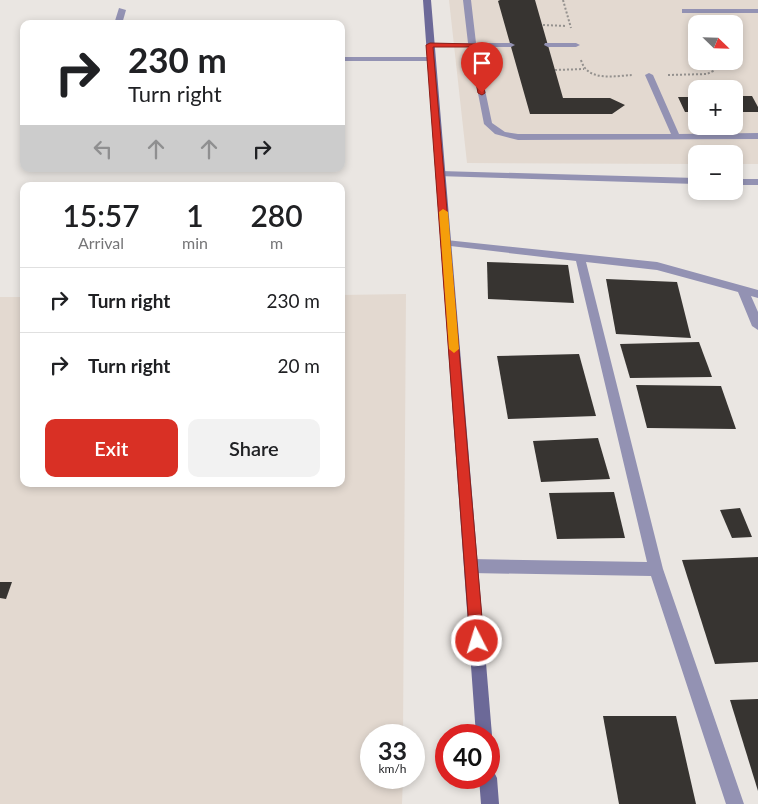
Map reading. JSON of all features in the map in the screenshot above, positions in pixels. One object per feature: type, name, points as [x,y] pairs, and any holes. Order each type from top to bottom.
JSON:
[{"type":"street","points":[[427,0],[483,724]]},
{"type":"street","points":[[467,0],[472,45],[488,124],[494,131],[518,137],[758,136]]},
{"type":"street","points":[[119,20],[122,10]]},
{"type":"street","points":[[686,12],[758,12]]},
{"type":"street","points":[[430,45],[510,45]]},
{"type":"street","points":[[548,45],[576,45]]},
{"type":"street","points":[[345,59],[431,59]]},
{"type":"street","points":[[649,75],[676,136]]},
{"type":"street","points":[[440,174],[688,181]]},
{"type":"street","points":[[743,182],[758,182]]},
{"type":"street","points":[[446,243],[657,266],[758,294]]},
{"type":"street","points":[[580,258],[656,569],[735,804]]},
{"type":"street","points":[[743,290],[758,326]]},
{"type":"street","points":[[471,566],[656,569]]},
{"type":"street","points":[[489,789],[490,804]]},
{"type":"path","points":[[542,25],[570,26],[563,0]]},
{"type":"path","points":[[555,70],[584,69]]},
{"type":"shaded area","points":[[449,0],[758,0],[758,164],[743,164],[743,145],[688,145],[688,164],[467,163]]},
{"type":"shaded area","points":[[406,294],[403,724],[360,724],[360,789],[403,789],[402,804],[0,804],[0,297],[20,297],[20,487],[345,487],[345,295]]},
{"type":"building","points":[[535,0],[563,98],[610,98],[625,105],[612,114],[530,114],[498,1]]},
{"type":"building","points":[[743,96],[752,96],[758,107],[758,112],[743,112]]},
{"type":"building","points":[[678,97],[688,97],[688,112],[685,112]]},
{"type":"building","points":[[487,262],[568,265],[574,303],[488,299]]},
{"type":"building","points":[[606,279],[677,282],[691,338],[616,334]]},
{"type":"building","points":[[699,342],[712,377],[630,378],[620,344]]},
{"type":"building","points":[[579,354],[596,416],[508,419],[497,356]]},
{"type":"building","points":[[636,385],[721,386],[736,429],[647,428]]},
{"type":"building","points":[[598,438],[610,479],[541,482],[533,441]]},
{"type":"building","points":[[614,492],[625,538],[557,539],[549,493]]},
{"type":"building","points":[[740,508],[752,537],[732,538],[720,510]]},
{"type":"building","points":[[758,557],[758,662],[715,664],[682,560]]},
{"type":"building","points":[[0,582],[12,582],[6,599],[0,598]]},
{"type":"building","points":[[758,699],[758,791],[730,700]]},
{"type":"building","points":[[603,716],[676,716],[696,804],[619,804]]},
{"type":"slow traffic","points":[[443,212],[454,349]]},
{"type":"route","points":[[477,641],[430,45],[472,45],[482,93]]}]
